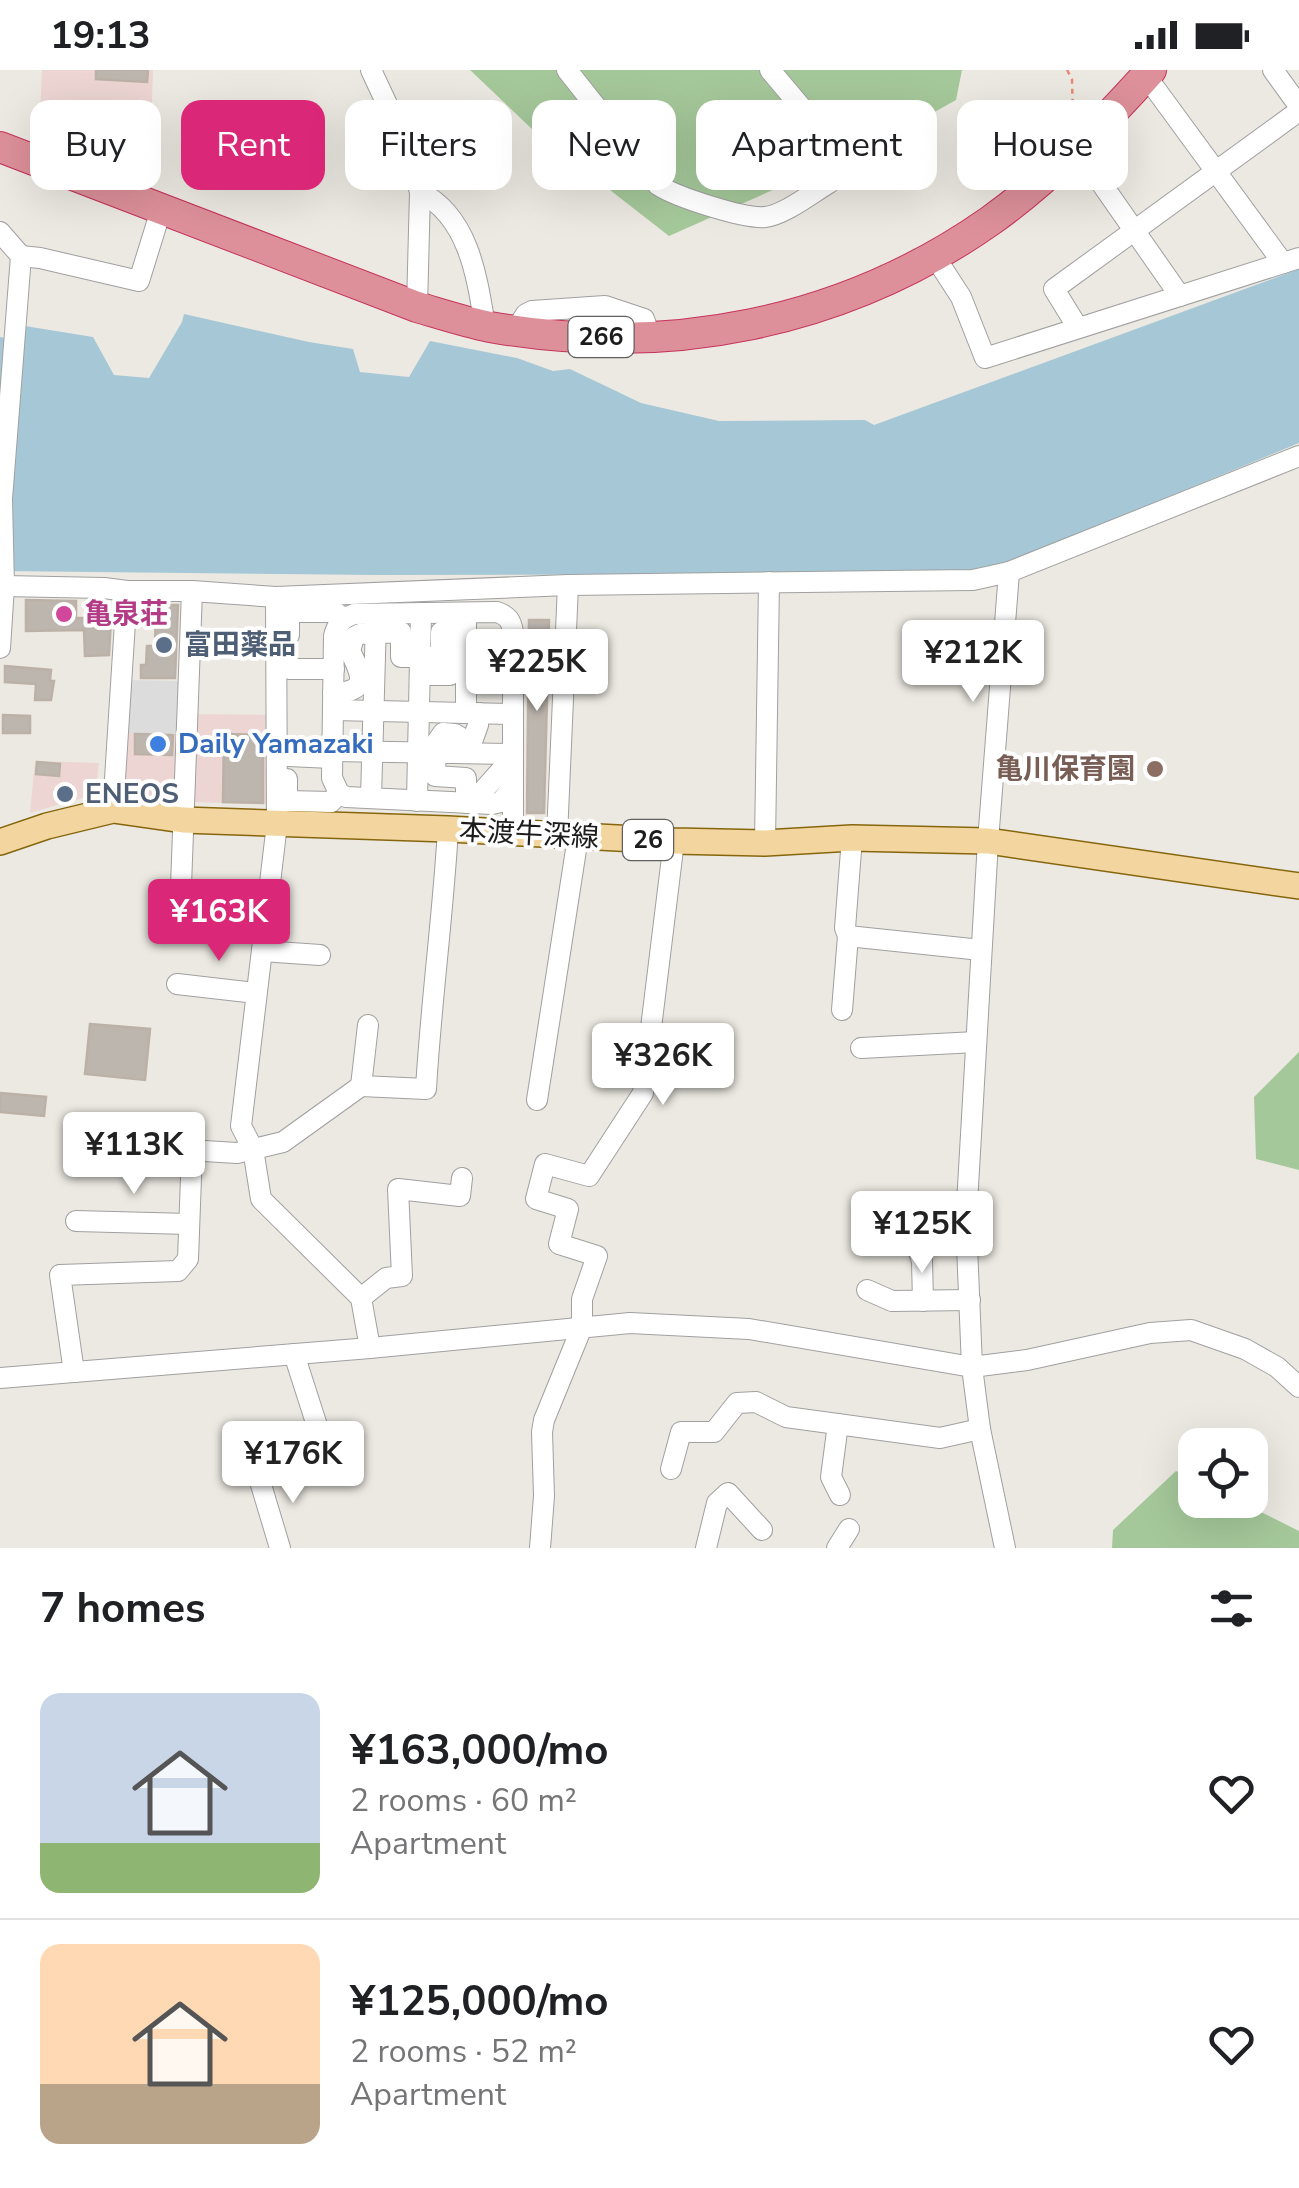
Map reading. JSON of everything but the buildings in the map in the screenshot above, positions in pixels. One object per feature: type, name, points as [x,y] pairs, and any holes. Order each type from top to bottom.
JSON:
[{"type":"highway","name":"266","points":[[1122,100],[1148,73]]},
{"type":"highway","name":"266","points":[[0,147],[416,308],[544,335],[651,338],[701,334],[792,316],[840,300],[935,257],[1029,190]]},
{"type":"main road","name":"本渡牛深線","points":[[0,842],[112,810],[183,820],[674,842],[765,843],[852,838],[988,841],[1299,886]]},
{"type":"street","points":[[371,70],[406,145],[420,192],[416,308]]},
{"type":"street","points":[[566,70],[658,185],[674,196],[766,218],[829,183],[838,157],[833,144],[770,70]]},
{"type":"street","points":[[1078,328],[1054,289],[1299,109],[1273,70]]},
{"type":"street","points":[[935,257],[961,297],[986,358],[1291,260],[1216,172],[1148,73]]},
{"type":"street","points":[[1106,190],[1180,296]]},
{"type":"street","points":[[420,192],[434,199],[464,238],[477,279],[500,328]]},
{"type":"street","points":[[0,232],[21,256],[139,281],[161,210]]},
{"type":"street","points":[[0,648],[4,586],[2,500],[21,256]]},
{"type":"street","points":[[4,586],[276,597],[568,584],[972,580],[1008,572],[1299,456]]},
{"type":"street","points":[[1005,1548],[980,1428],[972,1367],[966,1221],[1008,572]]},
{"type":"street","points":[[765,843],[769,582]]},
{"type":"street","points":[[537,1100],[568,836],[568,584]]},
{"type":"street","points":[[112,810],[127,591]]},
{"type":"street","points":[[181,886],[192,591]]},
{"type":"street","points":[[276,597],[276,824],[241,1126],[253,1149],[261,1199],[360,1298],[370,1348]]},
{"type":"street","points":[[339,793],[331,802],[287,801],[290,612],[335,612],[344,618]]},
{"type":"street","points":[[420,673],[450,675],[450,651],[466,632],[497,612],[511,621],[513,834]]},
{"type":"street","points":[[421,613],[419,712],[427,752],[435,776],[466,778],[469,803]]},
{"type":"street","points":[[333,702],[356,689],[360,682],[361,673],[351,644],[376,623],[421,613],[466,632]]},
{"type":"street","points":[[417,801],[427,752],[443,733],[466,741],[472,738],[476,733],[472,713],[452,692],[401,657],[401,632],[354,614],[337,625],[334,636],[332,778],[339,793],[417,801],[501,802],[513,786]]},
{"type":"street","points":[[372,798],[376,623]]},
{"type":"street","points":[[452,692],[466,632]]},
{"type":"street","points":[[289,669],[334,669]]},
{"type":"street","points":[[333,702],[374,711],[513,714]]},
{"type":"street","points":[[288,756],[373,751],[513,756]]},
{"type":"street","points":[[469,803],[513,756]]},
{"type":"street","points":[[156,1148],[236,1152],[253,1149],[284,1142],[361,1086],[426,1089],[448,830]]},
{"type":"street","points":[[842,1010],[852,838]]},
{"type":"street","points":[[540,1548],[544,1420],[582,1327],[582,1300],[597,1256],[559,1244],[568,1208],[536,1199],[545,1164],[589,1176],[643,1092],[674,842]]},
{"type":"street","points":[[848,936],[981,950]]},
{"type":"street","points":[[262,951],[320,956]]},
{"type":"street","points":[[176,984],[256,992]]},
{"type":"street","points":[[361,1086],[368,1025]]},
{"type":"street","points":[[861,1048],[976,1042]]},
{"type":"street","points":[[74,1372],[60,1275],[178,1271],[188,1259],[192,1150]]},
{"type":"street","points":[[360,1298],[386,1278],[402,1276],[398,1189],[460,1196],[462,1178]]},
{"type":"street","points":[[76,1220],[189,1224]]},
{"type":"street","points":[[916,1243],[922,1261],[923,1301]]},
{"type":"street","points":[[867,1290],[892,1301],[970,1300]]},
{"type":"street","points":[[0,1378],[630,1323],[749,1328],[972,1367],[1027,1360],[1150,1333],[1191,1330],[1245,1348],[1278,1368],[1299,1387]]},
{"type":"street","points":[[294,1354],[328,1460]]},
{"type":"street","points":[[671,1469],[682,1432],[714,1432],[737,1403],[756,1402],[786,1417],[940,1438],[980,1428]]},
{"type":"street","points":[[838,1424],[830,1477],[840,1495]]},
{"type":"street","points":[[280,1548],[260,1478],[306,1464]]},
{"type":"street","points":[[706,1548],[717,1503],[728,1493],[762,1530]]},
{"type":"street","points":[[837,1548],[849,1529]]},
{"type":"path","points":[[1068,70],[1072,79],[1071,100]]},
{"type":"shaded area","points":[[42,70],[153,70],[152,100],[41,100]]},
{"type":"shaded area","points":[[128,680],[180,681],[179,733],[124,733]]},
{"type":"shaded area","points":[[190,714],[270,715],[268,804],[188,802]]},
{"type":"shaded area","points":[[125,733],[183,734],[180,802],[156,802],[120,781]]},
{"type":"shaded area","points":[[35,761],[99,763],[96,788],[89,796],[30,813]]},
{"type":"green space","points":[[470,70],[962,70],[956,100],[937,111],[937,100],[696,100],[696,190],[773,190],[669,236],[610,190],[676,190],[676,100],[532,100],[532,129],[512,110],[512,100],[502,100]]},
{"type":"green space","points":[[1299,1052],[1299,1170],[1256,1159],[1254,1097]]},
{"type":"green space","points":[[1176,1471],[1178,1518],[1268,1516],[1299,1531],[1299,1548],[1112,1548],[1113,1530]]},
{"type":"water","points":[[1299,269],[1299,443],[1018,559],[979,571],[375,575],[0,571],[0,337],[23,342],[25,326],[93,337],[114,375],[149,378],[184,314],[353,349],[360,372],[409,377],[430,341],[517,358],[553,371],[570,369],[641,403],[719,421],[865,420],[874,425]]},
{"type":"place","name":"亀泉荘","points":[[64,614]]},
{"type":"place","name":"富田薬品","points":[[164,645]]},
{"type":"place","name":"Daily Yamazaki","points":[[158,744]]},
{"type":"place","name":"亀川保育園","points":[[1155,769]]},
{"type":"place","name":"ENEOS","points":[[65,794]]}]
